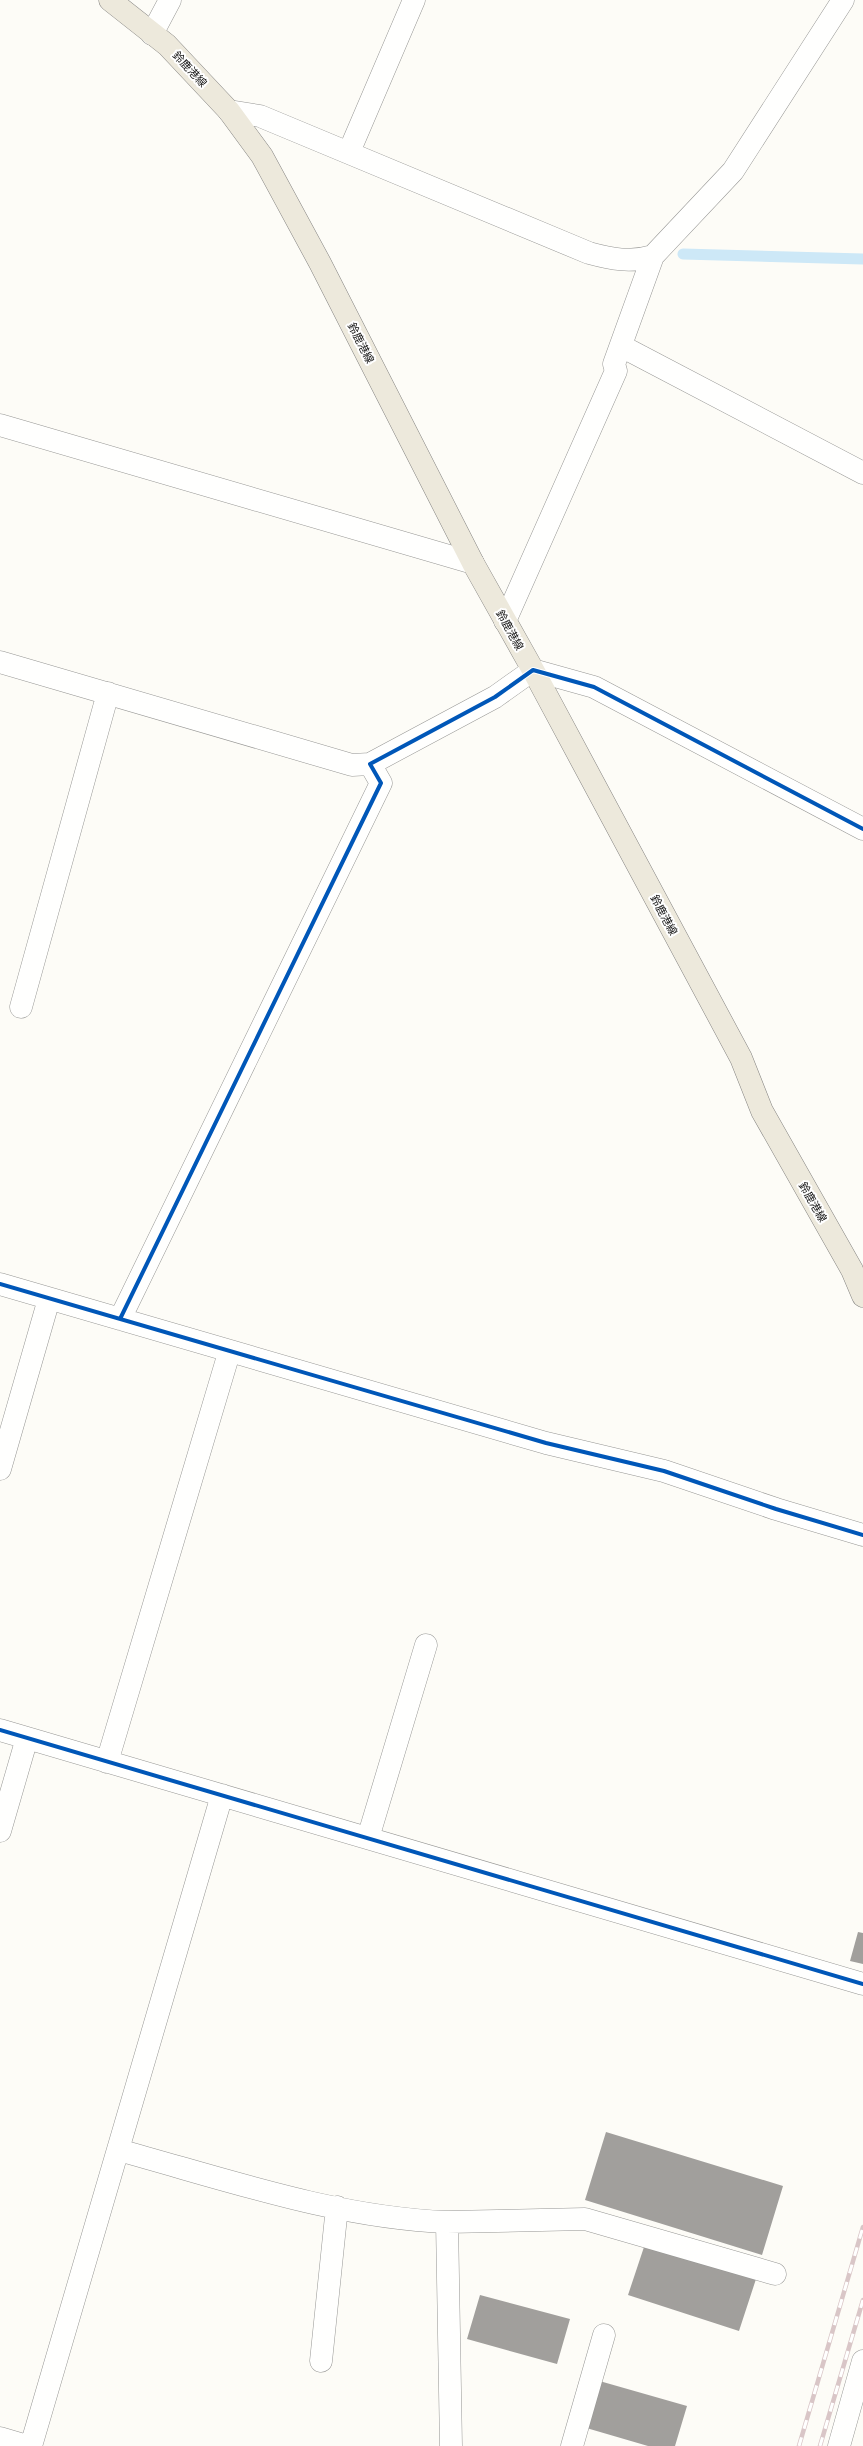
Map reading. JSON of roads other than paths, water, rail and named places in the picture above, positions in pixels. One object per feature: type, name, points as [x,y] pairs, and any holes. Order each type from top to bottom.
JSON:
[{"type":"main road","name":"鈴鹿港線","points":[[110,0],[167,45],[229,111],[262,156],[320,263],[473,563],[533,670],[741,1058],[762,1111],[852,1270],[863,1296]]},
{"type":"street","points":[[152,34],[170,0]]},
{"type":"street","points":[[349,152],[414,0]]},
{"type":"street","points":[[505,620],[616,371],[614,364],[622,346],[653,256],[733,171],[843,0]]},
{"type":"street","points":[[229,111],[260,116],[589,253],[608,259],[639,261],[653,256]]},
{"type":"street","points":[[622,346],[863,473]]},
{"type":"street","points":[[0,425],[473,563]]},
{"type":"street","points":[[0,662],[352,765],[370,764],[495,697],[533,670],[594,687],[863,829]]},
{"type":"street","points":[[21,1007],[108,693]]},
{"type":"street","points":[[120,1319],[381,783],[370,764]]},
{"type":"street","points":[[0,1284],[229,1353],[401,1400],[546,1443],[664,1471],[776,1509],[863,1535]]},
{"type":"street","points":[[0,1469],[49,1299]]},
{"type":"street","points":[[107,1762],[229,1353]]},
{"type":"street","points":[[368,1838],[426,1645]]},
{"type":"street","points":[[0,1730],[863,1984]]},
{"type":"street","points":[[0,1831],[27,1738]]},
{"type":"street","points":[[31,2446],[222,1795]]},
{"type":"street","points":[[118,2150],[337,2207],[415,2221],[447,2222],[585,2219],[775,2274]]},
{"type":"street","points":[[321,2361],[337,2207]]},
{"type":"street","points":[[447,2222],[451,2446]]},
{"type":"street","points":[[572,2446],[604,2335]]},
{"type":"street","points":[[839,2446],[862,2367]]},
{"type":"street","points":[[0,2438],[27,2446]]},
{"type":"waterway","points":[[683,254],[863,259]]},
{"type":"railway","points":[[799,2446],[863,2227]]},
{"type":"railway","points":[[820,2446],[863,2300]]}]
